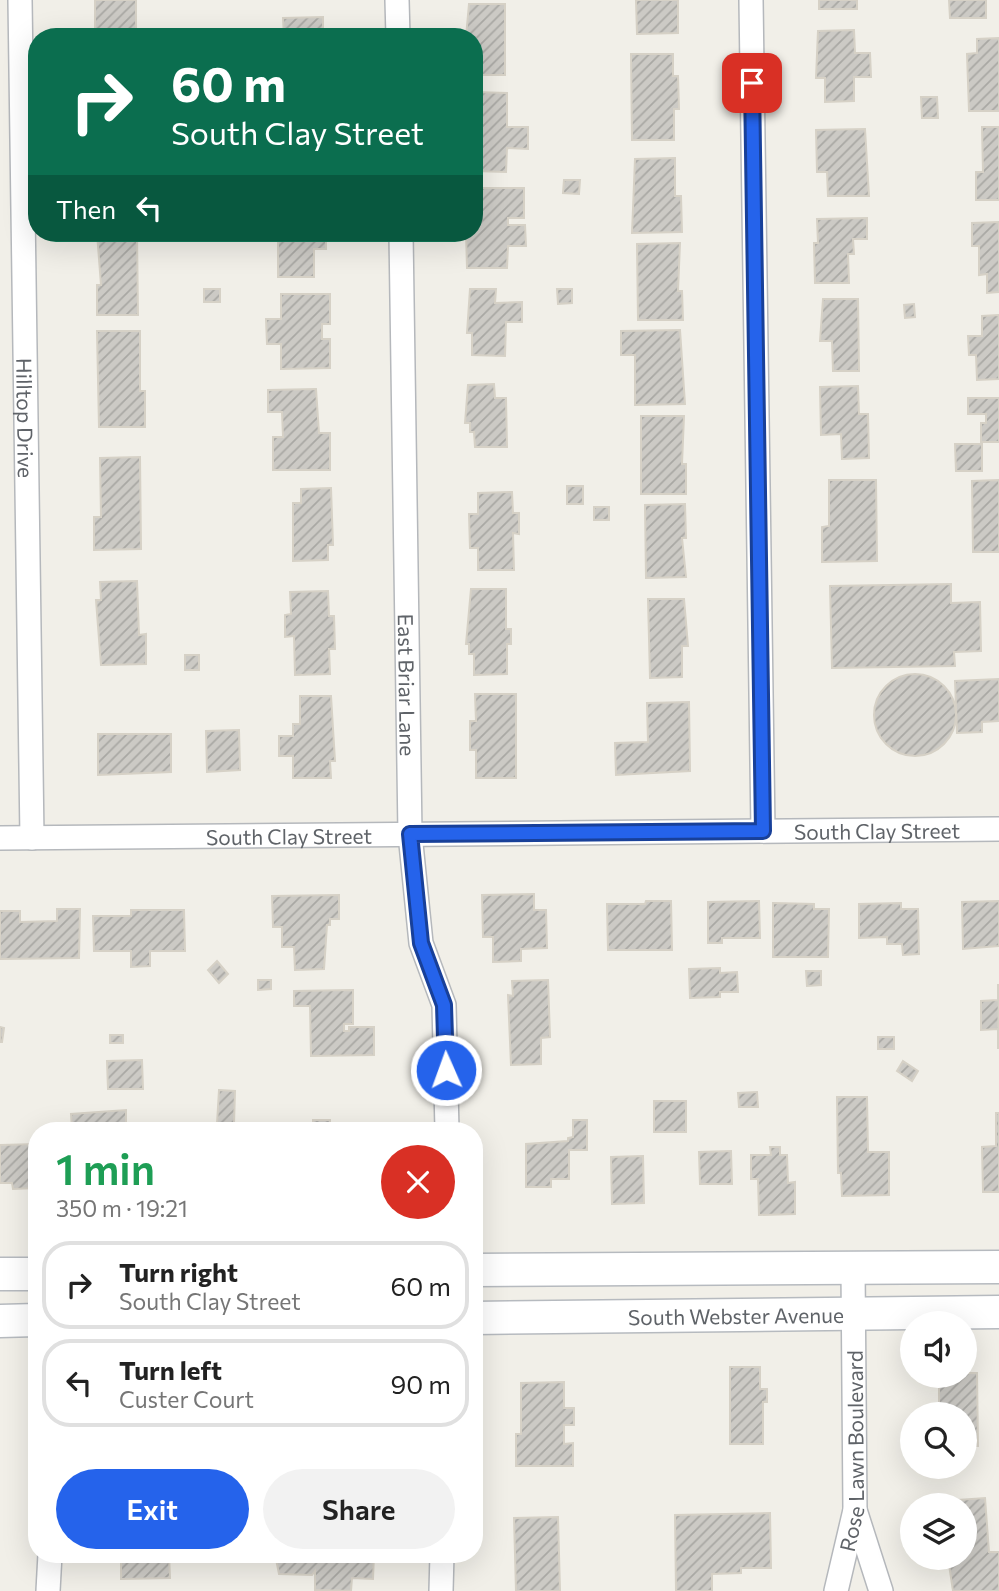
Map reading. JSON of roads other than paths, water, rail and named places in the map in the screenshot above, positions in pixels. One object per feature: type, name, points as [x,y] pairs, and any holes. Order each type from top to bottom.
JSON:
[{"type":"main road","name":"South Webster Avenue","points":[[483,1270],[999,1267]]},
{"type":"main road","points":[[0,1274],[28,1274]]},
{"type":"main road","name":"South Webster Avenue","points":[[483,1318],[999,1312]]},
{"type":"main road","points":[[0,1321],[28,1320]]},
{"type":"street","name":"Hilltop Drive","points":[[20,0],[32,838]]},
{"type":"street","points":[[397,0],[398,28]]},
{"type":"street","points":[[751,0],[763,831]]},
{"type":"street","name":"East Briar Lane","points":[[401,242],[410,834],[421,943],[444,1005],[447,1122]]},
{"type":"street","name":"South Clay Street","points":[[0,838],[999,829]]},
{"type":"street","name":"Rose Lawn Boulevard","points":[[836,1591],[855,1510],[853,1268]]},
{"type":"street","points":[[855,1510],[881,1591]]},
{"type":"street","points":[[48,1591],[50,1563]]},
{"type":"street","points":[[441,1591],[442,1563]]}]
